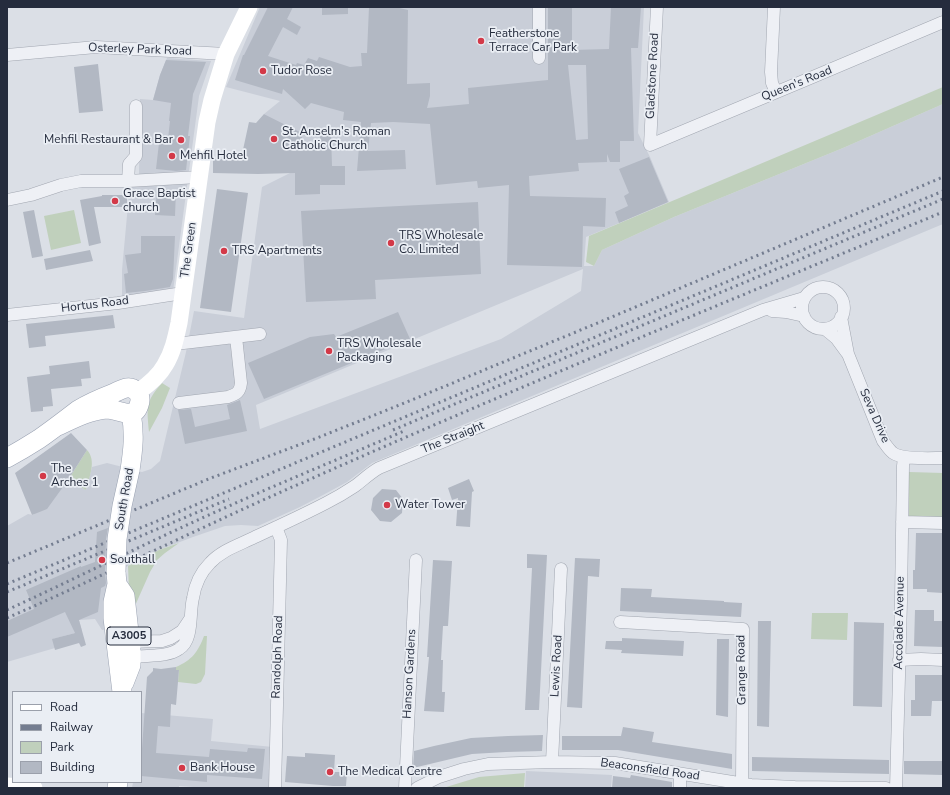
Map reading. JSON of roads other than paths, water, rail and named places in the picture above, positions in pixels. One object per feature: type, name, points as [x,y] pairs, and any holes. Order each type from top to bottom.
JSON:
[{"type":"main road","points":[[7,458],[58,426],[78,410],[98,399],[126,387],[134,389],[138,392],[140,405],[136,410],[125,412],[109,409],[98,410],[58,426]]},
{"type":"main road","name":"A3005","points":[[117,392],[114,398],[114,405],[125,412]]},
{"type":"main road","name":"South Road","points":[[125,412],[134,425],[134,438],[130,470],[117,539],[117,578],[113,602],[113,618],[126,657]]},
{"type":"main road","name":"South Road","points":[[117,578],[125,596],[126,657],[122,690]]},
{"type":"street","name":"The Green","points":[[138,392],[151,382],[165,367],[175,344],[208,115],[226,54],[249,7]]},
{"type":"street","points":[[538,58],[539,7]]},
{"type":"street","name":"Gladstone Road","points":[[650,145],[657,7]]},
{"type":"street","points":[[774,7],[771,72],[772,83],[776,92]]},
{"type":"street","name":"Queen's Road","points":[[650,145],[943,22]]},
{"type":"street","name":"Osterley Park Road","points":[[7,55],[96,47],[226,54]]},
{"type":"street","points":[[128,181],[129,164],[136,156],[136,106]]},
{"type":"street","points":[[7,200],[31,195],[60,185],[81,181],[128,181],[199,177]]},
{"type":"street","points":[[825,287],[836,292],[843,304],[844,310],[841,317],[837,323],[831,327],[818,328],[812,326],[807,322],[804,316],[802,310],[804,298],[808,293],[819,288],[825,287]]},
{"type":"street","name":"Hortus Road","points":[[7,315],[118,303],[183,293]]},
{"type":"street","name":"The Straight","points":[[126,657],[164,654],[181,649],[189,635],[193,598],[197,584],[200,576],[210,563],[220,554],[320,506],[347,491],[371,472],[763,310],[804,298]]},
{"type":"street","name":"The Straight","points":[[763,310],[786,312],[804,316]]},
{"type":"street","name":"Seva Drive","points":[[841,317],[848,354],[883,441],[893,453],[904,457]]},
{"type":"street","name":"Seva Drive","points":[[825,328],[836,338],[848,354]]},
{"type":"street","points":[[175,344],[260,334]]},
{"type":"street","points":[[179,403],[228,397],[235,395],[240,390],[241,383],[236,337]]},
{"type":"street","points":[[904,457],[943,458]]},
{"type":"street","name":"Accolade Avenue","points":[[896,788],[899,660],[895,601],[902,522],[904,457]]},
{"type":"street","points":[[902,522],[943,524]]},
{"type":"street","name":"Randolph Road","points":[[275,788],[281,540],[280,534],[276,527]]},
{"type":"street","name":"Hanson Gardens","points":[[405,788],[416,560]]},
{"type":"street","name":"Lewis Road","points":[[552,762],[561,569]]},
{"type":"street","points":[[126,657],[162,640],[171,638],[182,631],[190,619]]},
{"type":"street","name":"Grange Road","points":[[620,622],[743,630],[742,783]]},
{"type":"street","points":[[899,660],[943,660]]},
{"type":"street","name":"Beaconsfield Road","points":[[417,788],[439,777],[464,769],[488,764],[552,762],[615,763],[742,783],[795,788],[886,788]]},
{"type":"street","points":[[680,774],[680,788]]},
{"type":"street","points":[[7,786],[34,788]]},
{"type":"railway","points":[[7,563],[211,478],[402,404],[943,177]]},
{"type":"railway","points":[[7,584],[943,191]]},
{"type":"railway","points":[[393,430],[943,199]]},
{"type":"railway","points":[[7,618],[276,494],[471,409],[943,212]]},
{"type":"railway","points":[[7,610],[145,544],[404,431]]},
{"type":"railway","points":[[7,592],[229,499]]},
{"type":"place","name":"Featherstone Terrace Car Park","points":[[481,41]]},
{"type":"place","name":"Tudor Rose","points":[[263,71]]},
{"type":"place","name":"St. Anselm's Roman Catholic Church","points":[[274,139]]},
{"type":"place","name":"Mehfil Restaurant & Bar","points":[[181,140]]},
{"type":"place","name":"Mehfil Hotel","points":[[172,156]]},
{"type":"place","name":"Grace Baptist church","points":[[115,201]]},
{"type":"place","name":"TRS Wholesale Co. Limited","points":[[391,243]]},
{"type":"place","name":"TRS Apartments","points":[[224,251]]},
{"type":"place","name":"TRS Wholesale Packaging","points":[[329,351]]},
{"type":"place","name":"The Arches 1","points":[[43,476]]},
{"type":"place","name":"Water Tower","points":[[387,505]]},
{"type":"place","name":"Southall","points":[[102,560]]},
{"type":"place","name":"Bank House","points":[[182,768]]},
{"type":"place","name":"The Medical Centre","points":[[330,772]]}]
